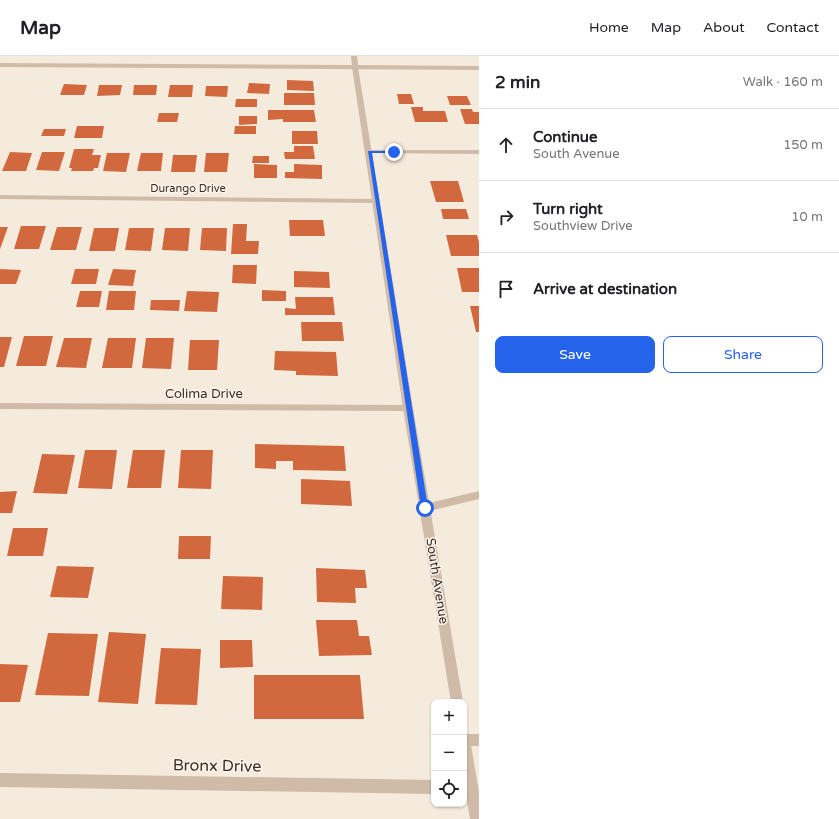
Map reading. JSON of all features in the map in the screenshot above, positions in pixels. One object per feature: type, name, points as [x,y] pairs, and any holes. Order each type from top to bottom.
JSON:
[{"type":"street","name":"South Avenue","points":[[354,56],[408,408],[457,699]]},
{"type":"street","points":[[0,65],[479,68]]},
{"type":"street","points":[[369,152],[479,152]]},
{"type":"street","name":"Durango Drive","points":[[0,197],[377,200]]},
{"type":"street","name":"Colima Drive","points":[[0,406],[408,408]]},
{"type":"street","points":[[425,508],[479,495]]},
{"type":"street","points":[[467,740],[479,740]]},
{"type":"street","points":[[466,771],[468,787],[477,819]]},
{"type":"street","name":"Bronx Drive","points":[[0,780],[431,787]]},
{"type":"building","points":[[287,80],[313,81],[314,91],[287,90]]},
{"type":"building","points":[[249,83],[270,84],[269,94],[247,93]]},
{"type":"building","points":[[64,84],[87,85],[84,95],[60,95]]},
{"type":"building","points":[[99,85],[122,85],[120,95],[97,96]]},
{"type":"building","points":[[134,85],[157,85],[156,95],[133,95]]},
{"type":"building","points":[[170,85],[193,85],[192,97],[168,97]]},
{"type":"building","points":[[206,86],[228,86],[227,97],[205,96]]},
{"type":"building","points":[[284,93],[314,93],[315,105],[284,105]]},
{"type":"building","points":[[397,94],[411,94],[414,104],[399,104]]},
{"type":"building","points":[[447,96],[467,96],[471,105],[450,105]]},
{"type":"building","points":[[236,99],[257,99],[257,107],[235,107]]},
{"type":"building","points":[[411,107],[423,107],[423,111],[445,111],[448,122],[415,122]]},
{"type":"building","points":[[460,109],[472,109],[473,112],[479,112],[479,124],[465,124]]},
{"type":"building","points":[[268,110],[314,110],[316,122],[283,122],[283,119],[268,120]]},
{"type":"building","points":[[159,113],[179,113],[177,122],[157,122]]},
{"type":"building","points":[[239,116],[257,116],[257,124],[239,125]]},
{"type":"building","points":[[77,126],[104,126],[102,138],[74,138]]},
{"type":"building","points":[[235,126],[256,126],[256,134],[234,134]]},
{"type":"building","points":[[44,129],[66,129],[64,136],[41,136]]},
{"type":"building","points":[[292,131],[317,131],[318,144],[292,144]]},
{"type":"building","points":[[294,146],[313,146],[315,159],[285,159],[284,152],[294,152]]},
{"type":"building","points":[[74,149],[94,149],[92,155],[101,155],[98,168],[94,168],[93,171],[71,171],[72,168],[69,168]]},
{"type":"building","points":[[10,152],[32,153],[26,171],[2,171]]},
{"type":"building","points":[[42,152],[65,152],[59,171],[36,170]]},
{"type":"building","points":[[107,153],[130,153],[126,172],[103,171]]},
{"type":"building","points":[[141,153],[163,153],[161,171],[137,171]]},
{"type":"building","points":[[206,153],[229,153],[227,172],[204,172]]},
{"type":"building","points":[[173,155],[197,155],[195,172],[171,172]]},
{"type":"building","points":[[253,156],[269,156],[269,163],[252,163]]},
{"type":"building","points":[[254,164],[277,165],[277,178],[254,178]]},
{"type":"building","points":[[294,164],[322,165],[322,179],[285,178],[285,172],[294,172]]},
{"type":"building","points":[[430,181],[458,181],[464,202],[436,202]]},
{"type":"building","points":[[441,209],[466,209],[469,219],[443,219]]},
{"type":"building","points":[[289,220],[323,220],[325,236],[290,236]]},
{"type":"building","points":[[233,224],[247,224],[246,241],[259,241],[258,254],[231,254]]},
{"type":"building","points":[[21,226],[46,226],[39,249],[14,249]]},
{"type":"building","points":[[0,227],[8,227],[0,249]]},
{"type":"building","points":[[57,227],[82,227],[76,250],[50,250]]},
{"type":"building","points":[[94,228],[119,228],[115,251],[89,251]]},
{"type":"building","points":[[129,228],[154,228],[151,251],[125,250]]},
{"type":"building","points":[[165,228],[190,228],[188,251],[162,250]]},
{"type":"building","points":[[202,228],[227,228],[226,251],[200,250]]},
{"type":"building","points":[[446,235],[477,235],[479,242],[479,256],[451,256]]},
{"type":"building","points":[[233,265],[257,265],[256,284],[232,283]]},
{"type":"building","points":[[457,268],[479,268],[479,292],[462,292]]},
{"type":"building","points":[[0,269],[21,270],[16,284],[0,284]]},
{"type":"building","points":[[75,269],[99,269],[96,284],[71,284]]},
{"type":"building","points":[[113,269],[136,270],[133,286],[108,285]]},
{"type":"building","points":[[294,271],[329,272],[330,288],[294,287]]},
{"type":"building","points":[[262,290],[286,291],[286,301],[262,301]]},
{"type":"building","points":[[80,291],[102,291],[99,307],[76,307]]},
{"type":"building","points":[[109,291],[136,291],[134,310],[106,310]]},
{"type":"building","points":[[187,291],[219,292],[217,312],[184,311]]},
{"type":"building","points":[[295,297],[333,297],[335,315],[285,315],[285,308],[296,309]]},
{"type":"building","points":[[151,300],[180,300],[179,311],[150,310]]},
{"type":"building","points":[[470,306],[479,306],[479,332],[476,332]]},
{"type":"building","points":[[301,322],[342,322],[344,341],[302,341]]},
{"type":"building","points":[[24,336],[53,336],[46,366],[16,366]]},
{"type":"building","points":[[0,337],[12,337],[4,367],[0,367]]},
{"type":"building","points":[[64,338],[92,338],[86,368],[56,367]]},
{"type":"building","points":[[108,338],[136,338],[132,368],[102,368]]},
{"type":"building","points":[[146,338],[174,338],[171,369],[142,368]]},
{"type":"building","points":[[190,340],[219,340],[217,370],[188,370]]},
{"type":"building","points":[[275,351],[336,352],[338,376],[296,375],[296,371],[274,370]]},
{"type":"building","points":[[255,444],[344,446],[346,471],[293,470],[293,461],[276,461],[276,469],[255,468]]},
{"type":"building","points":[[85,450],[117,450],[112,489],[78,488]]},
{"type":"building","points":[[133,450],[165,450],[161,488],[127,488]]},
{"type":"building","points":[[181,450],[213,450],[211,489],[178,488]]},
{"type":"building","points":[[42,454],[75,455],[67,494],[33,493]]},
{"type":"building","points":[[301,479],[350,481],[352,506],[301,504]]},
{"type":"building","points":[[17,491],[12,513],[0,513],[0,492]]},
{"type":"building","points":[[13,528],[48,528],[43,556],[7,556]]},
{"type":"building","points":[[179,536],[211,536],[210,559],[178,559]]},
{"type":"building","points":[[57,566],[94,567],[88,598],[50,597]]},
{"type":"building","points":[[316,568],[365,570],[367,588],[355,588],[356,603],[317,602]]},
{"type":"building","points":[[223,576],[263,577],[262,610],[221,609]]},
{"type":"building","points":[[316,620],[357,620],[359,636],[369,636],[372,655],[319,656]]},
{"type":"building","points":[[109,632],[146,634],[138,704],[98,702]]},
{"type":"building","points":[[48,633],[98,634],[89,696],[35,695]]},
{"type":"building","points":[[220,640],[252,640],[253,667],[220,668]]},
{"type":"building","points":[[161,648],[201,649],[197,705],[155,704]]},
{"type":"building","points":[[0,664],[28,665],[20,702],[0,702]]},
{"type":"building","points":[[254,675],[360,675],[364,719],[254,719]]},
{"type":"route","points":[[394,152],[369,152],[408,408],[425,508]]}]
